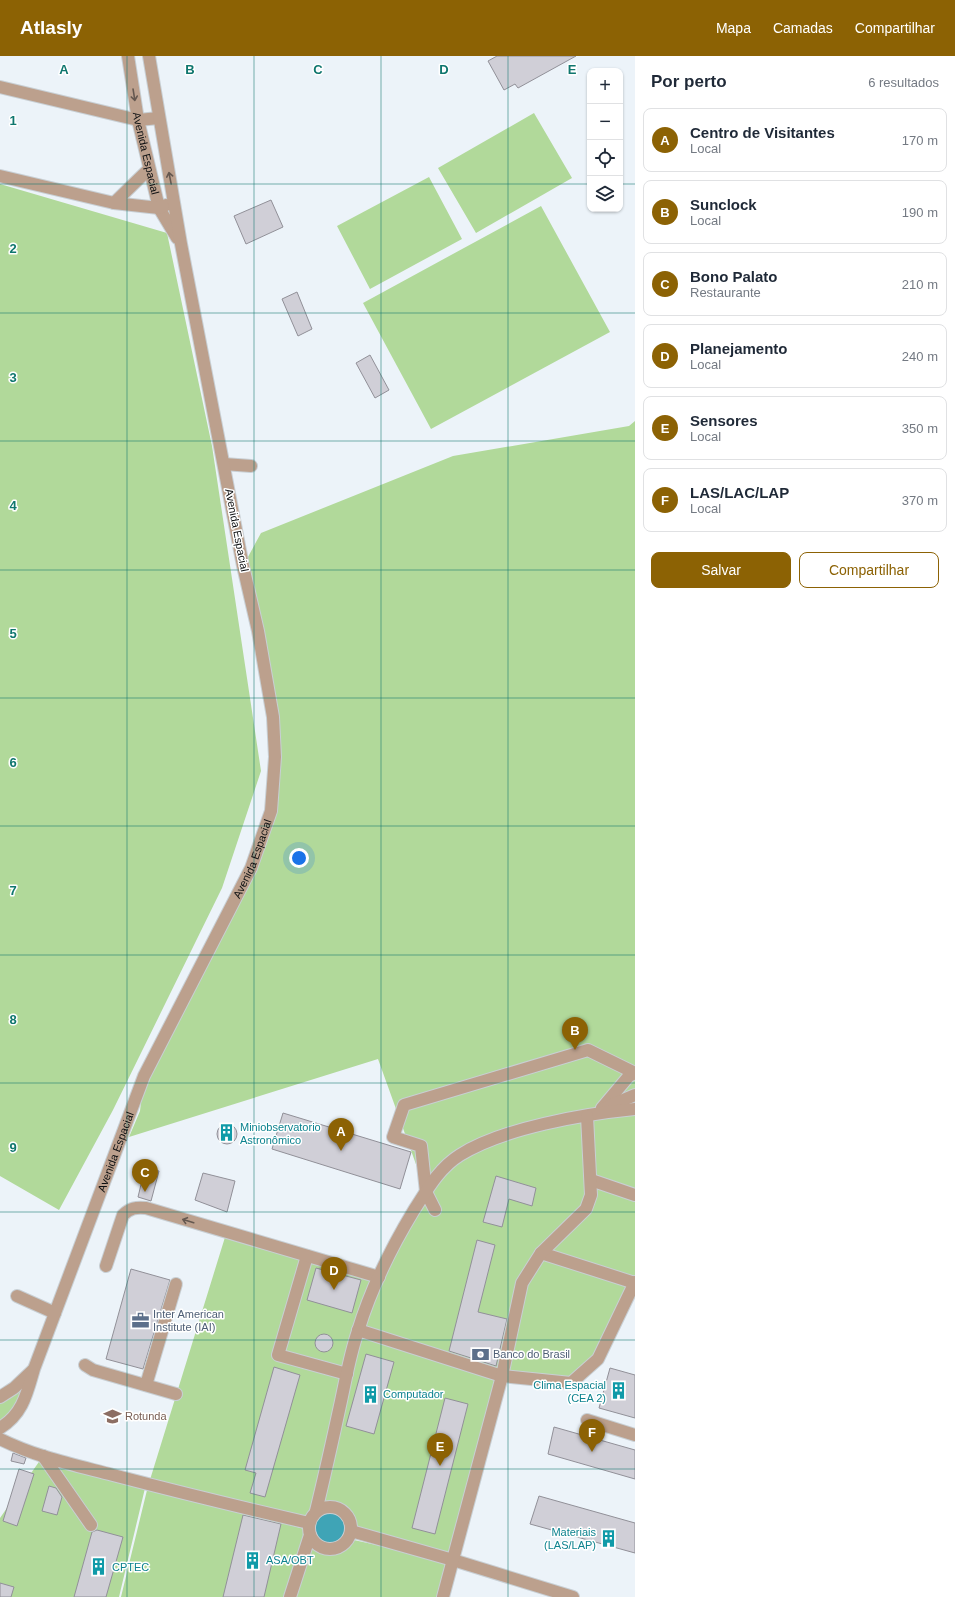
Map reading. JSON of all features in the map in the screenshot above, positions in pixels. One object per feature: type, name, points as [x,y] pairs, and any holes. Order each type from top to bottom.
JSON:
[{"type":"lane","name":"Avenida Espacial","points":[[128,56],[138,120],[159,208],[181,244]]},
{"type":"lane","name":"Avenida Espacial","points":[[0,1428],[9,1422],[24,1404],[34,1369],[144,1076],[251,868],[271,811],[276,758],[272,716],[258,631],[243,566],[181,244],[149,56]]},
{"type":"lane","points":[[0,87],[138,120],[159,118]]},
{"type":"lane","points":[[114,203],[149,168]]},
{"type":"lane","points":[[0,176],[114,203],[159,208],[174,201]]},
{"type":"lane","points":[[224,464],[251,466]]},
{"type":"lane","points":[[435,1210],[426,1192],[421,1146],[393,1137],[404,1106],[588,1050],[635,1073],[629,1076],[601,1110]]},
{"type":"lane","points":[[587,1116],[635,1094]]},
{"type":"lane","points":[[316,1511],[358,1330],[394,1242],[439,1173],[459,1156],[485,1142],[538,1126],[587,1116],[635,1109]]},
{"type":"lane","points":[[443,1597],[502,1376],[522,1283],[541,1253],[586,1209],[591,1195],[587,1116]]},
{"type":"lane","points":[[591,1180],[635,1195]]},
{"type":"lane","points":[[106,1266],[123,1215],[129,1209],[136,1207],[146,1208],[379,1277]]},
{"type":"lane","points":[[358,1330],[502,1376],[571,1383],[598,1359],[635,1282],[541,1253]]},
{"type":"lane","points":[[307,1256],[278,1355],[347,1374]]},
{"type":"lane","points":[[146,1386],[176,1284]]},
{"type":"lane","points":[[17,1296],[55,1313]]},
{"type":"lane","points":[[85,1364],[93,1370],[176,1394]]},
{"type":"lane","points":[[0,1397],[14,1388],[34,1369]]},
{"type":"lane","points":[[587,1420],[635,1434]]},
{"type":"lane","points":[[0,1439],[21,1449],[43,1456],[309,1529]]},
{"type":"lane","points":[[43,1456],[91,1525]]},
{"type":"lane","points":[[290,1597],[312,1516],[316,1511],[323,1507],[330,1506],[337,1508],[344,1511],[351,1524],[351,1531],[345,1544],[332,1549],[318,1546],[313,1541],[309,1529]]},
{"type":"lane","points":[[351,1531],[453,1560],[573,1597]]},
{"type":"green space","points":[[534,113],[572,178],[476,233],[438,168]]},
{"type":"green space","points":[[429,177],[462,239],[370,289],[337,226]]},
{"type":"green space","points":[[0,184],[167,233],[212,446],[261,771],[222,888],[113,1110],[59,1210],[0,1176]]},
{"type":"green space","points":[[541,206],[610,332],[431,429],[363,303]]},
{"type":"green space","points":[[635,421],[635,1093],[588,1116],[635,1110],[635,1283],[598,1359],[571,1383],[499,1377],[452,1555],[312,1523],[358,1331],[426,1192],[378,1059],[129,1137],[140,1111],[144,1076],[251,868],[271,811],[275,757],[243,566],[261,533],[453,456],[629,426]]},
{"type":"green space","points":[[226,1234],[377,1278],[356,1330],[308,1522],[149,1483]]},
{"type":"green space","points":[[25,1384],[19,1400],[13,1410],[0,1422],[0,1401]]},
{"type":"green space","points":[[43,1456],[146,1484],[119,1597],[0,1597],[0,1518]]},
{"type":"green space","points":[[148,1486],[308,1530],[450,1561],[441,1597],[121,1597]]},
{"type":"water","points":[[330,1512],[336,1513],[343,1519],[346,1528],[345,1534],[339,1541],[330,1544],[324,1543],[317,1537],[314,1528],[315,1522],[321,1515]]},
{"type":"building","points":[[497,56],[576,56],[518,88],[515,84],[504,90],[488,61]]},
{"type":"building","points":[[271,200],[283,227],[246,244],[234,216]]},
{"type":"building","points":[[297,292],[312,329],[298,336],[282,299]]},
{"type":"building","points":[[370,355],[389,390],[375,398],[356,363]]},
{"type":"building","points":[[283,1113],[411,1152],[400,1189],[272,1149]]},
{"type":"building","name":"Miniobservatorio Astronômico","points":[[223,1124],[231,1124],[237,1130],[237,1138],[231,1144],[223,1144],[217,1138],[217,1130]]},
{"type":"building","points":[[145,1168],[159,1171],[151,1201],[138,1197]]},
{"type":"building","points":[[203,1173],[235,1181],[227,1212],[195,1200]]},
{"type":"building","points":[[496,1176],[536,1188],[532,1206],[509,1199],[502,1227],[483,1222]]},
{"type":"building","points":[[477,1240],[495,1245],[478,1312],[507,1319],[496,1366],[449,1351]]},
{"type":"building","points":[[316,1268],[361,1280],[352,1313],[307,1300]]},
{"type":"building","name":"Inter American Institute (IAI)","points":[[131,1269],[170,1280],[143,1369],[106,1359]]},
{"type":"building","points":[[324,1334],[330,1337],[333,1343],[330,1349],[324,1352],[318,1349],[315,1343],[318,1337]]},
{"type":"building","name":"Computador","points":[[366,1354],[394,1362],[374,1434],[346,1426]]},
{"type":"building","points":[[274,1367],[300,1375],[265,1497],[250,1493],[256,1473],[245,1470]]},
{"type":"building","name":"Clima Espacial (CEA 2)","points":[[610,1368],[635,1375],[635,1418],[599,1408]]},
{"type":"building","points":[[445,1398],[468,1404],[435,1534],[412,1528]]},
{"type":"building","points":[[554,1427],[635,1450],[635,1479],[548,1454]]},
{"type":"building","points":[[13,1453],[26,1458],[24,1464],[11,1461]]},
{"type":"building","points":[[19,1469],[34,1474],[17,1526],[3,1521]]},
{"type":"building","points":[[49,1486],[56,1488],[62,1497],[57,1515],[42,1511]]},
{"type":"building","name":"Materiais (LAS/LAP)","points":[[539,1496],[635,1523],[635,1553],[530,1524]]},
{"type":"building","name":"ASA/OBT","points":[[243,1515],[281,1524],[264,1597],[223,1597]]},
{"type":"building","name":"CPTEC","points":[[97,1530],[123,1537],[106,1597],[74,1597],[92,1532]]},
{"type":"building","points":[[0,1583],[14,1587],[11,1597],[0,1597]]},
{"type":"place","name":"Sunclock","points":[[575,1050]]},
{"type":"place","name":"Miniobservatorio Astronômico","points":[[227,1133]]},
{"type":"place","name":"Centro de Visitantes","points":[[341,1151]]},
{"type":"place","name":"Bono Palato","points":[[145,1192]]},
{"type":"place","name":"Planejamento","points":[[334,1290]]},
{"type":"place","name":"Inter American Institute (IAI)","points":[[140,1320]]},
{"type":"place","name":"Banco do Brasil","points":[[480,1354]]},
{"type":"place","name":"Clima Espacial (CEA 2)","points":[[619,1391]]},
{"type":"place","name":"Computador","points":[[370,1394]]},
{"type":"place","name":"Rotunda","points":[[112,1416]]},
{"type":"place","name":"LAS/LAC/LAP","points":[[592,1452]]},
{"type":"place","name":"Sensores","points":[[440,1466]]},
{"type":"place","name":"Materiais (LAS/LAP)","points":[[609,1538]]},
{"type":"place","name":"ASA/OBT","points":[[253,1560]]},
{"type":"place","name":"CPTEC","points":[[99,1567]]}]
